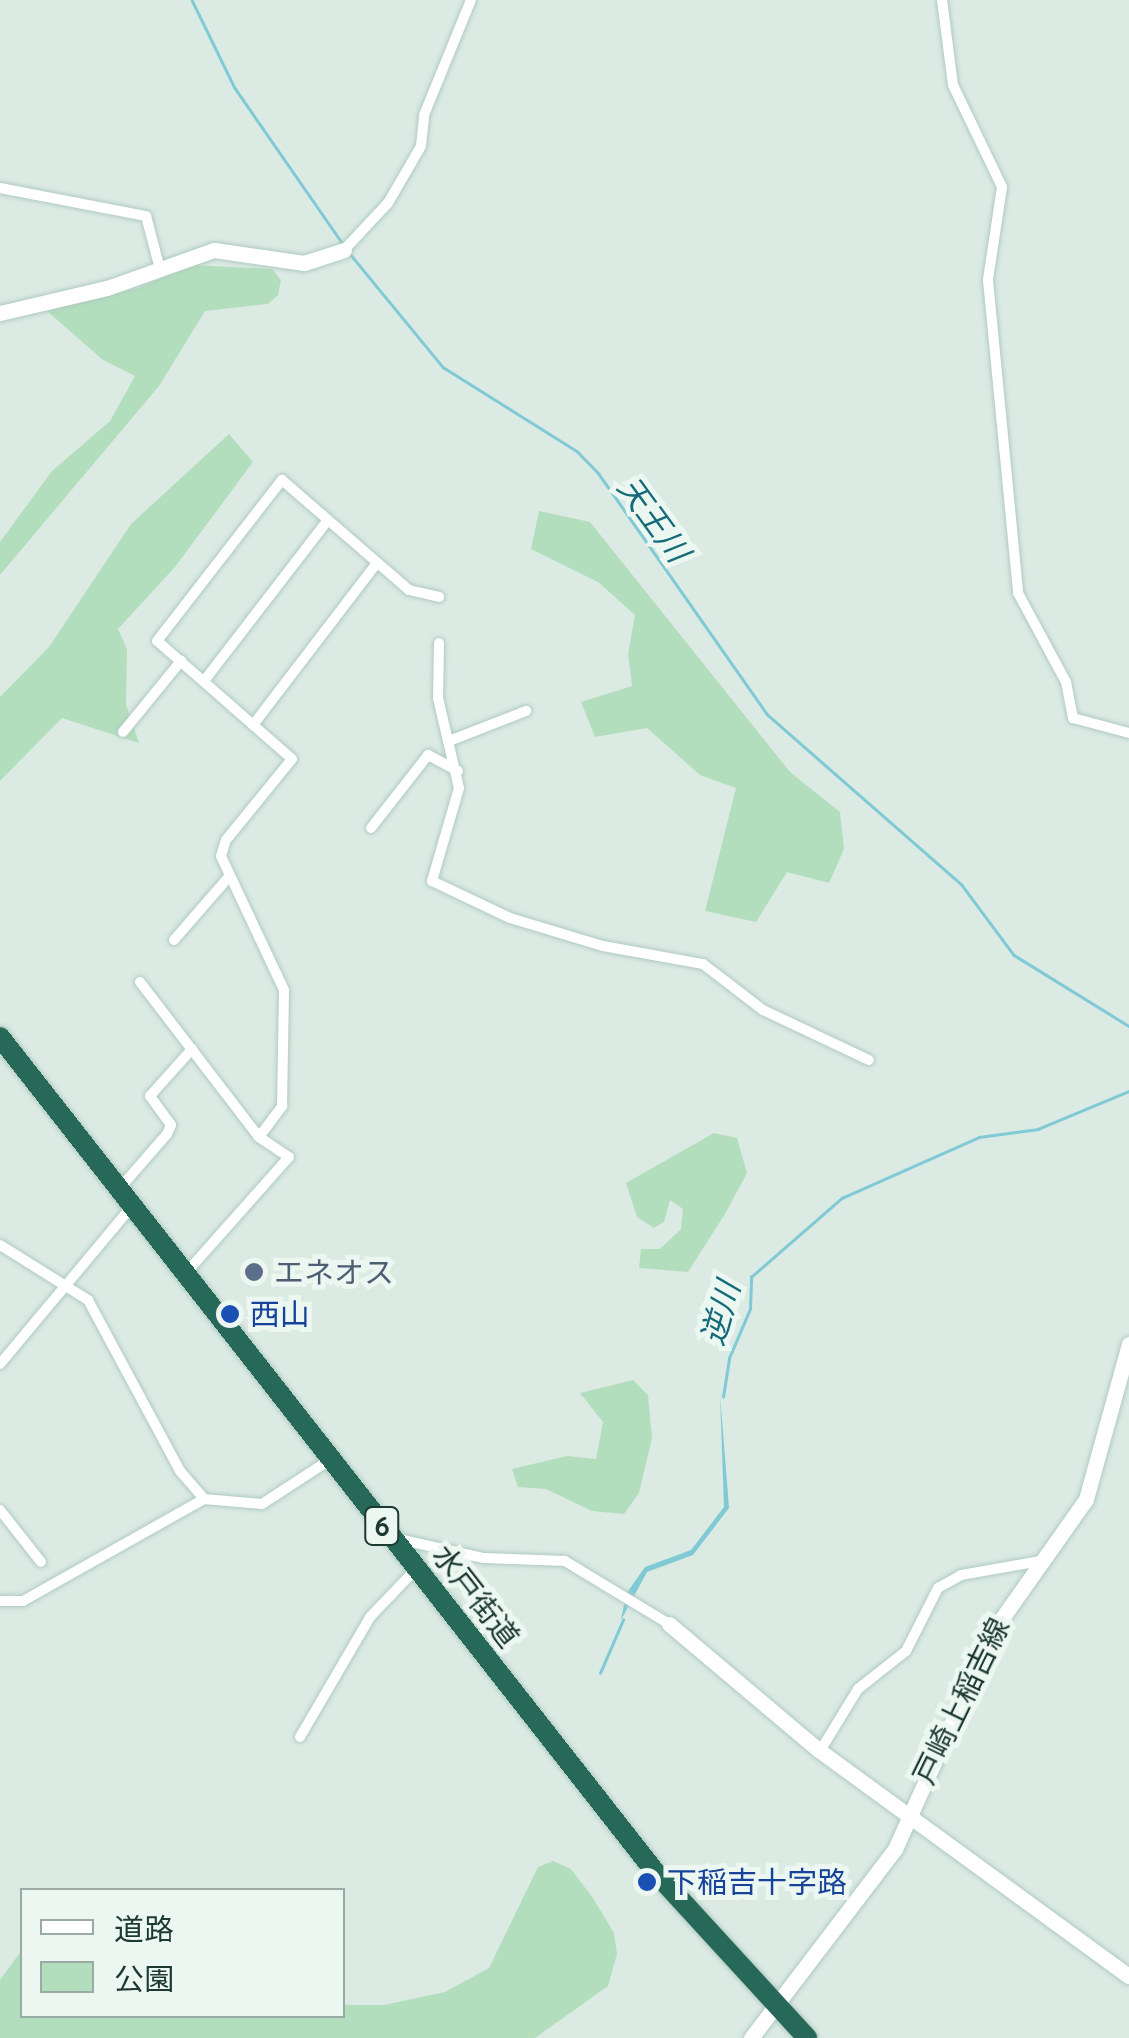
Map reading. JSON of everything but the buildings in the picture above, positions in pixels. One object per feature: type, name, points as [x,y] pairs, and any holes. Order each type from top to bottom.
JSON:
[{"type":"highway","name":"水戸街道","points":[[0,1037],[656,1874],[807,2038]]},
{"type":"street","points":[[0,313],[214,250],[304,263],[349,247],[421,146],[424,115],[471,0]]},
{"type":"street","points":[[942,0],[953,85],[1002,187],[988,280],[1018,593],[1062,672],[1074,718],[1129,733]]},
{"type":"street","points":[[0,188],[146,216],[160,268]]},
{"type":"street","points":[[259,1137],[282,1106],[284,990],[227,878],[226,840],[292,759],[157,641],[282,480],[417,596],[439,597]]},
{"type":"street","points":[[204,682],[328,520]]},
{"type":"street","points":[[253,725],[377,563]]},
{"type":"street","points":[[439,643],[438,698],[458,771],[457,798],[432,881],[510,918],[603,946],[703,964],[763,1010],[869,1060]]},
{"type":"street","points":[[123,732],[180,661]]},
{"type":"street","points":[[449,741],[526,711]]},
{"type":"street","points":[[371,828],[428,755],[458,771]]},
{"type":"street","points":[[174,940],[227,878]]},
{"type":"street","points":[[140,982],[259,1137],[288,1158],[185,1274]]},
{"type":"street","points":[[0,1364],[67,1286],[167,1134],[171,1125],[150,1096],[192,1049]]},
{"type":"street","points":[[2,1249],[88,1300],[180,1471],[204,1499]]},
{"type":"street","name":"戸崎上稲吉線","points":[[751,2038],[862,1898],[895,1849],[906,1814],[993,1632],[1096,1478],[1129,1344]]},
{"type":"street","points":[[0,1601],[23,1602],[204,1499],[262,1504],[330,1459]]},
{"type":"street","points":[[0,1510],[41,1562]]},
{"type":"street","points":[[392,1538],[484,1558],[565,1561],[669,1624],[820,1751],[1129,1976]]},
{"type":"street","points":[[820,1751],[858,1689],[906,1651],[938,1588],[961,1574],[1040,1561]]},
{"type":"street","points":[[300,1737],[370,1617],[416,1569]]},
{"type":"green space","points":[[191,265],[272,269],[281,280],[278,295],[268,304],[205,311],[159,386],[0,575],[0,542],[52,471],[110,421],[135,376],[103,360],[47,311],[138,288]]},
{"type":"green space","points":[[229,434],[253,462],[175,567],[118,629],[127,649],[126,705],[139,743],[62,718],[0,781],[0,697],[49,647],[131,524]]},
{"type":"green space","points":[[539,511],[590,522],[790,772],[840,812],[844,849],[829,883],[787,872],[756,922],[705,911],[736,788],[700,775],[647,728],[595,737],[581,702],[632,686],[628,654],[635,615],[598,582],[531,549]]},
{"type":"green space","points":[[714,1133],[737,1138],[747,1173],[725,1214],[688,1272],[639,1268],[641,1249],[660,1249],[681,1229],[683,1209],[670,1200],[664,1222],[654,1228],[637,1217],[626,1183]]},
{"type":"green space","points":[[633,1380],[648,1395],[652,1438],[639,1493],[624,1514],[592,1511],[546,1489],[518,1487],[512,1469],[567,1456],[596,1459],[603,1422],[580,1393]]},
{"type":"green space","points":[[553,1861],[571,1869],[614,1933],[617,1954],[608,1986],[535,2038],[0,2038],[0,1980],[20,1953],[20,2018],[345,2018],[345,2005],[384,2005],[445,1992],[489,1968],[538,1867]]},
{"type":"water","points":[[720,1394],[729,1508],[693,1555],[647,1572],[621,1620],[626,1594],[645,1567],[691,1550],[724,1507]]},
{"type":"waterway","name":"天王川","points":[[192,0],[235,88],[343,244]]},
{"type":"waterway","name":"天王川","points":[[351,255],[443,367],[577,451],[599,474],[768,715],[962,885],[1014,955],[1129,1026]]},
{"type":"waterway","name":"逆川","points":[[723,1397],[729,1358],[750,1309],[751,1277],[842,1198],[979,1137],[1038,1129],[1129,1091]]},
{"type":"waterway","name":"逆川","points":[[600,1673],[623,1620]]},
{"type":"place","name":"エネオス","points":[[254,1272]]},
{"type":"place","name":"西山","points":[[230,1314]]},
{"type":"place","name":"下稲吉十字路","points":[[647,1882]]}]
